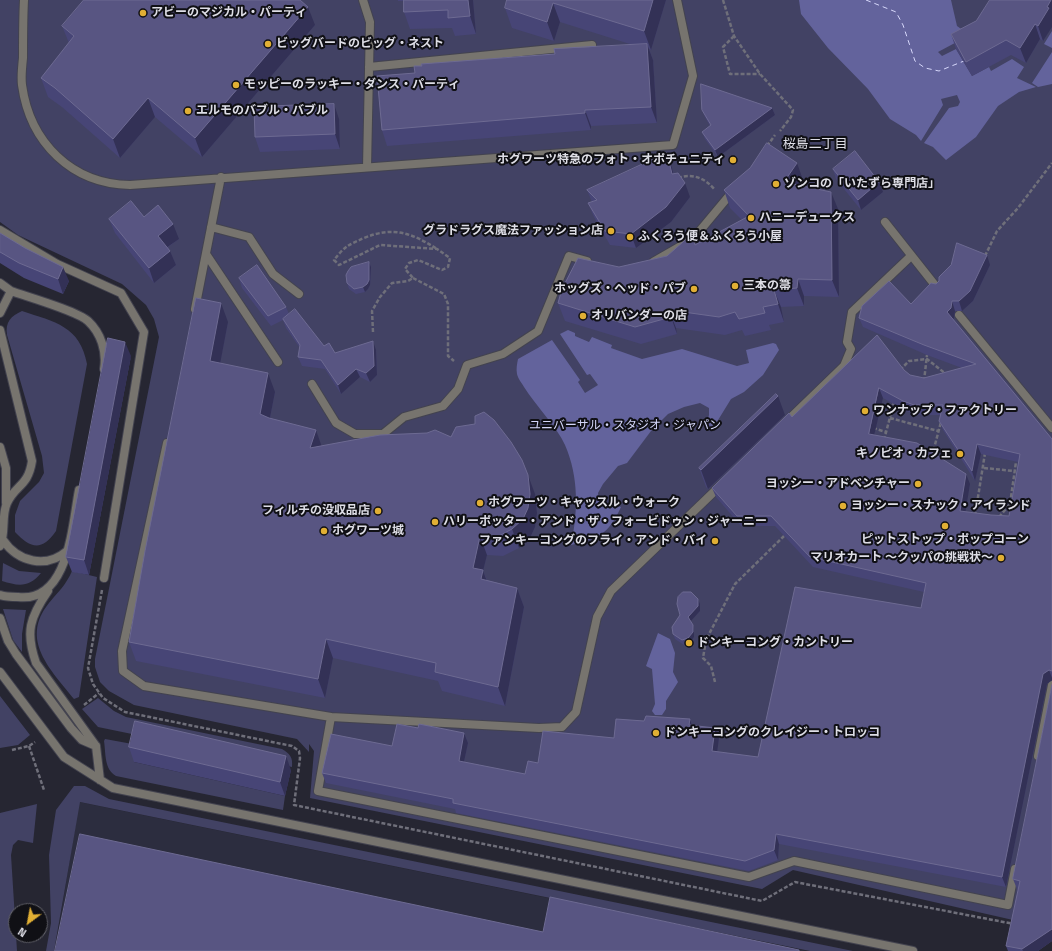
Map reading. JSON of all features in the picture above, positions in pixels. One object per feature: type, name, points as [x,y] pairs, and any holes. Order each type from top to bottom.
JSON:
[{"type":"street","points":[[20,0],[23,12]]},
{"type":"street","points":[[24,0],[22,84],[26,102],[38,134],[59,159],[88,178],[116,184],[672,145],[693,76],[677,0]]},
{"type":"street","points":[[363,0],[370,22],[366,167]]},
{"type":"street","points":[[369,67],[592,44]]},
{"type":"street","points":[[194,314],[221,177]]},
{"type":"street","points":[[646,266],[693,239],[741,182]]},
{"type":"street","points":[[885,222],[938,289]]},
{"type":"street","points":[[211,227],[249,237],[273,274],[298,294]]},
{"type":"street","points":[[0,230],[57,264],[121,293],[144,332],[104,578]]},
{"type":"street","points":[[206,254],[278,362]]},
{"type":"street","points":[[312,384],[336,423],[355,434],[383,434],[404,417],[443,406],[458,389],[467,365],[503,354],[538,331],[569,256],[597,264]]},
{"type":"street","points":[[776,432],[844,366],[851,349],[846,342],[852,312],[911,256]]},
{"type":"street","points":[[0,283],[11,291],[88,321],[101,336],[105,362],[102,378]]},
{"type":"street","points":[[0,313],[11,291]]},
{"type":"street","points":[[959,315],[1052,428]]},
{"type":"street","points":[[0,330],[32,461],[30,474],[6,504]]},
{"type":"street","points":[[168,436],[122,651],[124,671],[144,686],[331,717],[539,728],[562,727],[576,712],[597,617],[611,591],[724,481]]},
{"type":"street","points":[[0,447],[6,468],[6,504],[1,543],[33,562],[48,561],[62,556],[67,551]]},
{"type":"street","points":[[81,483],[64,566],[38,605],[32,618],[30,642],[36,663],[96,746],[100,780]]},
{"type":"street","points":[[0,595],[25,598],[42,593],[54,582]]},
{"type":"street","points":[[0,618],[8,641],[16,654],[71,728],[82,740],[96,746]]},
{"type":"street","points":[[0,672],[64,757],[113,788],[913,951]]},
{"type":"street","points":[[1036,768],[1052,685]]},
{"type":"street","points":[[331,717],[318,791],[749,877],[794,861],[1008,905],[1017,859]]},
{"type":"path","points":[[723,0],[734,36],[760,74],[793,110],[791,117],[780,131]]},
{"type":"path","points":[[734,36],[722,47],[730,74],[760,74]]},
{"type":"path","points":[[763,152],[775,135]]},
{"type":"path","points":[[982,262],[997,231],[1018,208],[1052,163]]},
{"type":"path","points":[[675,179],[688,174],[707,181],[724,201]]},
{"type":"path","points":[[437,249],[380,245],[339,265],[334,260],[344,247],[383,231],[402,232],[420,237],[450,258],[448,267],[442,270],[418,260],[409,263],[406,269],[413,278],[444,294],[448,304],[448,356],[452,360],[467,365]]},
{"type":"path","points":[[373,332],[372,311],[380,297],[392,283],[408,281],[413,278]]},
{"type":"path","points":[[894,373],[900,370],[909,361],[927,357]]},
{"type":"path","points":[[927,357],[951,379]]},
{"type":"path","points":[[923,387],[927,357]]},
{"type":"path","points":[[882,446],[896,396]]},
{"type":"path","points":[[932,457],[942,416]]},
{"type":"path","points":[[890,418],[938,431]]},
{"type":"path","points":[[872,428],[886,432]]},
{"type":"path","points":[[975,516],[984,468],[986,445]]},
{"type":"path","points":[[999,517],[1010,504],[1016,462]]},
{"type":"path","points":[[984,468],[1014,472]]},
{"type":"path","points":[[969,519],[975,516],[983,516]]},
{"type":"path","points":[[991,517],[999,517],[1004,522]]},
{"type":"path","points":[[715,682],[711,666],[703,658],[706,640],[734,584],[784,536]]},
{"type":"path","points":[[29,746],[44,790]]},
{"type":"shaded area","points":[[799,0],[951,0],[957,26],[964,31],[966,37],[938,52],[942,56],[956,49],[972,76],[989,67],[991,71],[1012,59],[1024,67],[1017,78],[1036,87],[1019,92],[998,106],[976,137],[946,160],[933,147],[924,143],[949,108],[958,106],[960,102],[957,95],[941,99],[943,105],[921,141],[916,135],[890,119],[868,89],[828,48],[801,14]]},
{"type":"shaded area","points":[[1052,31],[1052,48],[1044,44]]},
{"type":"shaded area","points":[[1052,52],[1052,84],[1038,87],[1032,83]]},
{"type":"shaded area","points":[[568,330],[575,333],[575,336],[589,342],[592,337],[612,345],[611,348],[642,359],[682,349],[737,366],[749,363],[746,350],[773,343],[776,344],[779,350],[763,375],[744,392],[731,399],[715,425],[705,431],[709,408],[700,403],[684,407],[668,414],[651,431],[627,463],[618,466],[603,484],[598,493],[599,501],[602,504],[611,503],[621,507],[612,524],[602,534],[589,540],[571,545],[575,520],[576,495],[570,457],[561,438],[552,424],[534,402],[518,378],[517,374],[518,359],[552,340],[580,380],[578,382],[585,393],[598,385],[590,374],[587,375],[560,334]]},
{"type":"shaded area","points":[[658,633],[670,639],[675,653],[673,672],[678,682],[666,701],[666,709],[662,715],[655,715],[652,711],[655,704],[652,669],[646,666]]},
{"type":"shaded area","points":[[79,802],[807,951],[55,951]]},
{"type":"green space","name":"ユニバーサル・スタジオ・ジャパン","points":[[0,0],[1052,0],[1052,720],[1013,920],[793,870],[762,889],[310,798],[314,751],[309,744],[309,752],[297,739],[134,705],[109,691],[100,682],[95,667],[95,659],[159,337],[154,319],[146,305],[122,284],[18,235],[0,222]]},
{"type":"green space","points":[[22,311],[55,323],[72,333],[79,341],[84,351],[87,364],[56,531],[46,542],[41,545],[26,542],[15,532],[15,515],[20,501],[39,482],[44,473],[42,456],[7,335],[8,323],[12,317]]},
{"type":"green space","points":[[3,563],[19,571],[41,573],[37,578],[28,583],[18,585],[8,583],[2,581]]},
{"type":"green space","points":[[72,571],[97,577],[79,697],[74,699],[48,666],[38,642],[37,630],[41,617],[49,603],[70,576]]},
{"type":"green space","points":[[3,609],[26,610],[22,634],[22,652],[13,640]]},
{"type":"green space","points":[[0,696],[30,735],[18,745],[0,748]]},
{"type":"green space","points":[[98,698],[114,711],[126,717],[282,749],[290,756],[292,767],[98,727],[82,709]]},
{"type":"green space","points":[[105,739],[138,745],[134,762],[285,796],[283,810],[116,776],[107,765]]},
{"type":"green space","points":[[74,786],[85,786],[109,799],[853,951],[810,951],[80,802],[54,951],[46,951],[51,923],[49,855],[56,810]]},
{"type":"green space","points":[[37,804],[33,843],[18,840],[13,845],[11,855],[14,903],[8,903],[8,943],[16,943],[17,951],[0,951],[0,813]]},
{"type":"building","points":[[84,0],[300,0],[308,7],[195,138],[148,98],[113,139],[55,88],[41,78],[74,36],[62,26]]},
{"type":"building","points":[[404,0],[468,0],[470,16],[448,18],[448,10],[404,12]]},
{"type":"building","points":[[507,0],[653,0],[644,31],[553,3],[547,22],[505,8]]},
{"type":"building","points":[[990,0],[1051,0],[1047,7],[1049,8],[1038,26],[1035,24],[1020,48],[1006,40],[966,62],[951,34],[976,21]]},
{"type":"building","points":[[647,44],[651,107],[585,110],[585,113],[382,130],[377,76],[415,73],[414,66],[422,66],[421,64],[555,54],[554,49]]},
{"type":"building","points":[[701,84],[772,108],[715,150],[702,132],[711,125],[702,110]]},
{"type":"building","points":[[334,104],[335,134],[255,137],[254,107]]},
{"type":"building","points":[[767,143],[797,163],[784,182],[831,192],[832,280],[798,279],[797,288],[774,290],[778,304],[763,307],[765,313],[739,319],[735,312],[719,317],[669,310],[671,317],[635,327],[558,303],[562,289],[578,258],[619,267],[667,256],[692,234],[695,245],[749,216],[724,190],[750,168]]},
{"type":"building","points":[[855,151],[879,182],[858,200],[833,169]]},
{"type":"building","points":[[667,153],[672,174],[678,173],[685,183],[666,207],[631,234],[605,231],[588,203],[597,200],[587,190]]},
{"type":"building","points":[[131,201],[144,217],[158,205],[173,224],[158,236],[170,251],[149,268],[109,219]]},
{"type":"building","points":[[0,233],[25,248],[63,267],[58,279],[19,263],[0,252]]},
{"type":"building","points":[[957,243],[987,255],[970,291],[959,301],[952,301],[951,308],[947,312],[1052,439],[1052,671],[1049,670],[1043,674],[1002,877],[776,834],[774,850],[745,861],[453,803],[453,799],[322,773],[331,734],[392,746],[397,724],[418,728],[419,724],[464,733],[459,761],[525,774],[528,761],[538,763],[543,731],[614,738],[616,719],[644,721],[646,716],[690,719],[689,725],[715,728],[712,751],[758,757],[795,587],[921,608],[926,583],[810,557],[771,516],[737,516],[712,488],[789,413],[792,417],[877,335],[904,370],[910,375],[924,378],[976,364],[924,345],[859,318],[862,306],[889,281],[911,304],[931,283],[936,284],[939,281],[939,277],[951,265]],"holes":[[[879,388],[903,401],[914,405],[943,405],[939,421],[972,471],[977,444],[1020,454],[1009,516],[960,511],[966,474],[917,443],[869,434]]]},
{"type":"building","points":[[369,262],[369,280],[367,284],[363,287],[354,289],[347,283],[346,275],[348,271],[351,267]]},
{"type":"building","points":[[257,265],[286,307],[268,316],[239,278]]},
{"type":"building","name":"ホグワーツ城","points":[[196,298],[221,303],[210,361],[268,373],[260,414],[269,418],[316,430],[310,448],[380,435],[427,433],[435,430],[451,437],[456,427],[475,424],[475,416],[484,412],[494,420],[511,442],[522,460],[528,475],[530,494],[528,508],[523,519],[512,529],[497,537],[480,536],[473,568],[483,570],[481,579],[517,588],[498,687],[435,672],[436,663],[326,639],[318,679],[129,642],[145,551]]},
{"type":"building","points":[[295,309],[324,346],[329,343],[335,353],[373,341],[374,366],[366,373],[356,369],[338,385],[321,360],[298,357],[300,345],[283,319]]},
{"type":"building","points":[[108,338],[125,342],[84,560],[66,557]]},
{"type":"building","points":[[776,394],[778,396],[701,470],[699,468]]},
{"type":"building","points":[[683,592],[691,592],[698,599],[698,606],[688,617],[693,625],[693,632],[688,638],[682,640],[673,634],[672,627],[680,615],[677,604],[678,597]]},
{"type":"building","points":[[1052,685],[1052,929],[1022,949],[1006,946],[1020,881],[1013,879]]},
{"type":"building","points":[[135,721],[286,756],[280,782],[129,747]]},
{"type":"building","points":[[80,834],[543,932],[550,897],[799,951],[55,951]]},
{"type":"ferry route","points":[[866,0],[896,12],[903,25],[915,61],[925,68],[939,71],[964,61]]},
{"type":"place","name":"アビーのマジカル・パーティ","points":[[143,13]]},
{"type":"place","name":"ビッグバードのビッグ・ネスト","points":[[268,44]]},
{"type":"place","name":"モッピーのラッキー・ダンス・パーティ","points":[[236,85]]},
{"type":"place","name":"エルモのバブル・バブル","points":[[188,111]]},
{"type":"place","name":"ホグワーツ特急のフォト・オポチュニティ","points":[[733,160]]},
{"type":"place","name":"ゾンコの「いたずら専門店」","points":[[776,184]]},
{"type":"place","name":"ハニーデュークス","points":[[751,218]]},
{"type":"place","name":"グラドラグス魔法ファッション店","points":[[611,231]]},
{"type":"place","name":"ふくろう便＆ふくろう小屋","points":[[630,237]]},
{"type":"place","name":"三本の箒","points":[[735,286]]},
{"type":"place","name":"ホッグズ・ヘッド・パブ","points":[[694,289]]},
{"type":"place","name":"オリバンダーの店","points":[[583,316]]},
{"type":"place","name":"ワンナップ・ファクトリー","points":[[865,411]]},
{"type":"place","name":"キノピオ・カフェ","points":[[960,454]]},
{"type":"place","name":"ヨッシー・アドベンチャー","points":[[918,484]]},
{"type":"place","name":"ホグワーツ・キャッスル・ウォーク","points":[[480,503]]},
{"type":"place","name":"ヨッシー・スナック・アイランド","points":[[843,506]]},
{"type":"place","name":"フィルチの没収品店","points":[[378,511]]},
{"type":"place","name":"ハリーポッター・アンド・ザ・フォービドゥン・ジャーニー","points":[[435,522]]},
{"type":"place","name":"ピットストップ・ポップコーン","points":[[945,526]]},
{"type":"place","name":"ホグワーツ城","points":[[324,531]]},
{"type":"place","name":"ファンキーコングのフライ・アンド・バイ","points":[[715,541]]},
{"type":"place","name":"マリオカート ～クッパの挑戦状～","points":[[1001,558]]},
{"type":"place","name":"ドンキーコング・カントリー","points":[[689,643]]},
{"type":"place","name":"ドンキーコングのクレイジー・トロッコ","points":[[656,733]]},
{"type":"district","name":"桜島二丁目","points":[[815,145]]}]
